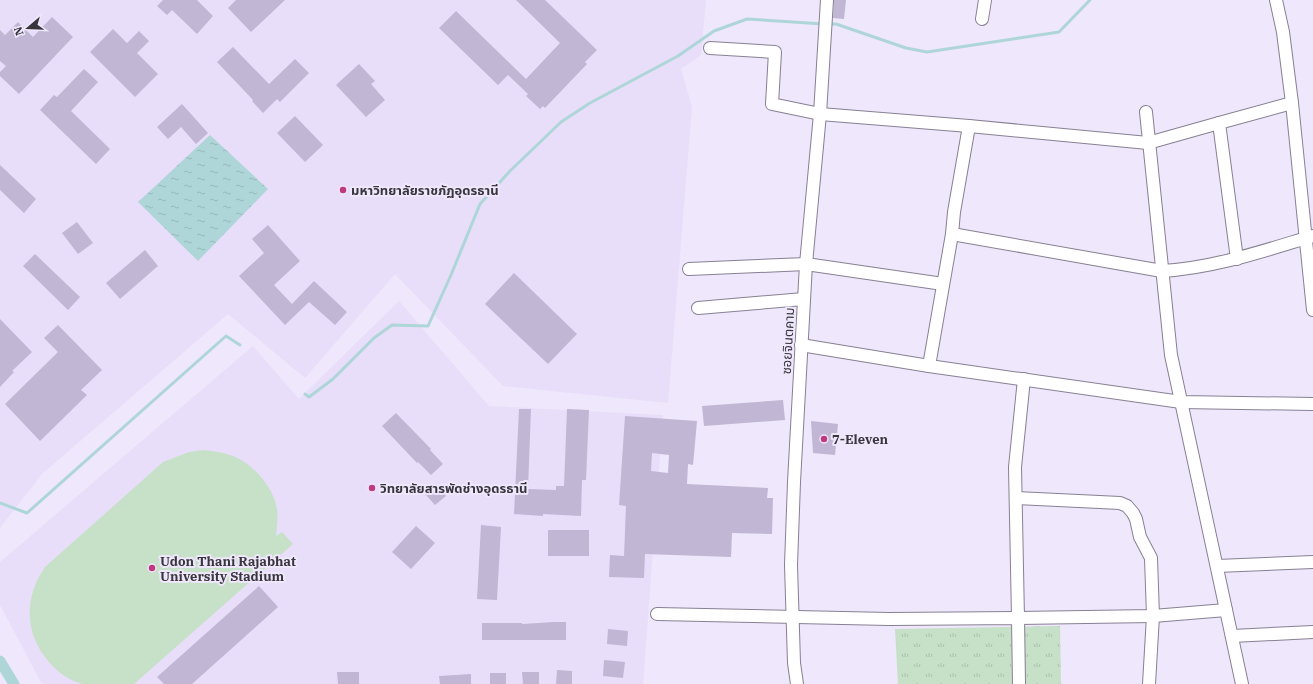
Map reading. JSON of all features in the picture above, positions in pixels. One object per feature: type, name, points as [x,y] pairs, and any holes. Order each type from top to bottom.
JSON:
[{"type":"street","name":"ซอยจินตคาม","points":[[797,684],[794,663],[791,564],[806,264],[820,114],[827,0]]},
{"type":"street","points":[[982,19],[985,0]]},
{"type":"street","points":[[1276,0],[1283,32],[1309,238],[1313,310]]},
{"type":"street","points":[[710,48],[775,52],[772,104],[820,114],[1148,143],[1292,104]]},
{"type":"street","points":[[1146,112],[1171,355],[1242,684]]},
{"type":"street","points":[[1219,123],[1238,259]]},
{"type":"street","points":[[929,366],[952,234],[954,212],[968,126]]},
{"type":"street","points":[[952,234],[1162,271],[1185,270],[1238,259],[1309,238]]},
{"type":"street","points":[[689,269],[806,264],[943,284]]},
{"type":"street","points":[[698,308],[804,299]]},
{"type":"street","points":[[801,345],[929,366],[1181,402],[1313,404]]},
{"type":"street","points":[[1019,684],[1015,467],[1024,379]]},
{"type":"street","points":[[1016,498],[1120,503],[1127,506],[1136,520],[1140,538],[1151,558],[1153,616],[1149,684]]},
{"type":"street","points":[[1217,566],[1313,562]]},
{"type":"street","points":[[657,614],[889,619],[1153,616],[1226,610]]},
{"type":"street","points":[[1232,636],[1313,632]]},
{"type":"shaded area","name":"มหาวิทยาลัยราชภัฏอุดรธานี","points":[[0,0],[706,0],[701,55],[681,69],[692,107],[668,403],[503,386],[395,274],[305,378],[228,314],[42,474],[0,528]]},
{"type":"shaded area","name":"วิทยาลัยสารพัดช่างอุดรธานี","points":[[399,301],[489,406],[663,415],[643,684],[42,684],[0,605],[0,562],[253,346],[299,399]]},
{"type":"green space","points":[[203,450],[223,453],[238,458],[260,476],[275,500],[277,509],[276,536],[282,532],[293,544],[134,684],[82,684],[68,678],[52,666],[41,651],[31,628],[30,603],[38,579],[45,567],[163,462],[189,452]]},
{"type":"green space","points":[[1060,626],[1061,684],[898,684],[895,629]]},
{"type":"water","points":[[210,135],[268,189],[198,261],[138,202]]},
{"type":"building","points":[[163,0],[197,0],[213,16],[197,34],[172,10],[167,15],[157,6]]},
{"type":"building","points":[[236,0],[285,0],[251,32],[228,8]]},
{"type":"building","points":[[516,0],[545,0],[597,50],[585,62],[587,64],[545,108],[543,106],[540,109],[526,96],[528,94],[508,75],[498,85],[439,28],[456,11],[526,79],[560,43]]},
{"type":"building","points":[[834,0],[846,0],[844,19],[833,18]]},
{"type":"building","points":[[52,17],[73,37],[19,94],[0,76],[0,72],[6,66],[0,61],[0,30],[5,35],[18,22],[33,37]]},
{"type":"building","points":[[113,29],[127,43],[139,31],[149,41],[137,53],[158,74],[135,97],[90,52]]},
{"type":"building","points":[[233,47],[269,84],[295,59],[309,73],[280,102],[277,99],[263,113],[252,101],[253,100],[217,62]]},
{"type":"building","points":[[359,64],[375,81],[371,84],[385,100],[366,117],[336,85]]},
{"type":"building","points":[[84,69],[98,82],[71,111],[110,149],[96,164],[40,110],[54,95],[57,97]]},
{"type":"building","points":[[182,104],[208,133],[196,144],[181,127],[168,139],[157,127]]},
{"type":"building","points":[[295,116],[323,145],[305,162],[277,133]]},
{"type":"building","points":[[0,165],[36,199],[24,213],[0,190]]},
{"type":"building","points":[[77,222],[93,243],[78,254],[62,233]]},
{"type":"building","points":[[268,225],[300,261],[274,285],[292,304],[314,281],[347,312],[335,325],[309,302],[285,325],[239,276],[264,253],[252,239]]},
{"type":"building","points":[[145,250],[158,266],[120,299],[106,283]]},
{"type":"building","points":[[35,254],[80,297],[68,310],[23,266]]},
{"type":"building","points":[[514,273],[577,334],[548,364],[485,304]]},
{"type":"building","points":[[0,319],[32,352],[12,371],[14,372],[0,387]]},
{"type":"building","points":[[58,325],[102,370],[81,390],[87,395],[40,441],[5,404],[58,352],[44,338]]},
{"type":"building","points":[[783,400],[785,420],[704,426],[702,406]]},
{"type":"building","points":[[519,409],[531,409],[528,489],[556,490],[556,486],[564,486],[567,409],[589,410],[586,480],[582,480],[581,516],[514,514]]},
{"type":"building","points":[[396,413],[431,449],[430,450],[443,464],[431,475],[418,462],[417,463],[382,426]]},
{"type":"building","points":[[625,416],[697,421],[693,465],[688,464],[687,484],[768,488],[767,498],[773,498],[772,534],[732,533],[731,557],[645,554],[644,578],[609,577],[610,555],[624,556],[626,506],[619,505]],"holes":[[[652,453],[669,455],[668,473],[651,471]]]},
{"type":"building","name":"7-Eleven","points":[[811,421],[838,424],[835,455],[813,453]]},
{"type":"building","points":[[436,484],[446,496],[435,505],[425,494]]},
{"type":"building","points":[[481,525],[501,527],[497,600],[477,599]]},
{"type":"building","points":[[416,526],[435,543],[411,569],[392,552]]},
{"type":"building","points":[[548,530],[589,530],[589,556],[548,556]]},
{"type":"building","points":[[259,586],[278,607],[192,684],[164,684],[157,677]]},
{"type":"building","points":[[566,622],[566,640],[482,640],[482,623],[522,624]]},
{"type":"building","points":[[608,629],[628,631],[627,646],[607,644]]},
{"type":"building","points":[[604,660],[625,662],[623,678],[603,676]]},
{"type":"building","points":[[557,670],[572,671],[572,684],[556,684]]},
{"type":"building","points":[[337,672],[359,672],[359,684],[338,684]]},
{"type":"building","points":[[522,672],[539,672],[539,684],[523,684]]},
{"type":"building","points":[[490,673],[506,673],[506,684],[490,684]]},
{"type":"building","points":[[471,674],[471,684],[440,684],[439,676]]},
{"type":"waterway","points":[[829,24],[836,24],[906,48],[927,52],[1059,32],[1090,0]]},
{"type":"waterway","points":[[305,394],[309,397],[333,379],[374,338],[392,325],[428,326],[480,204],[510,171],[561,122],[590,103],[678,56],[714,31],[747,19],[823,24]]},
{"type":"waterway","points":[[0,503],[27,513],[226,336],[240,345]]},
{"type":"waterway","points":[[0,661],[14,684]]},
{"type":"place","name":"มหาวิทยาลัยราชภัฏอุดรธานี","points":[[343,190]]},
{"type":"place","name":"7-Eleven","points":[[824,439]]},
{"type":"place","name":"วิทยาลัยสารพัดช่างอุดรธานี","points":[[372,488]]},
{"type":"place","name":"Udon Thani Rajabhat University Stadium","points":[[152,568]]}]
